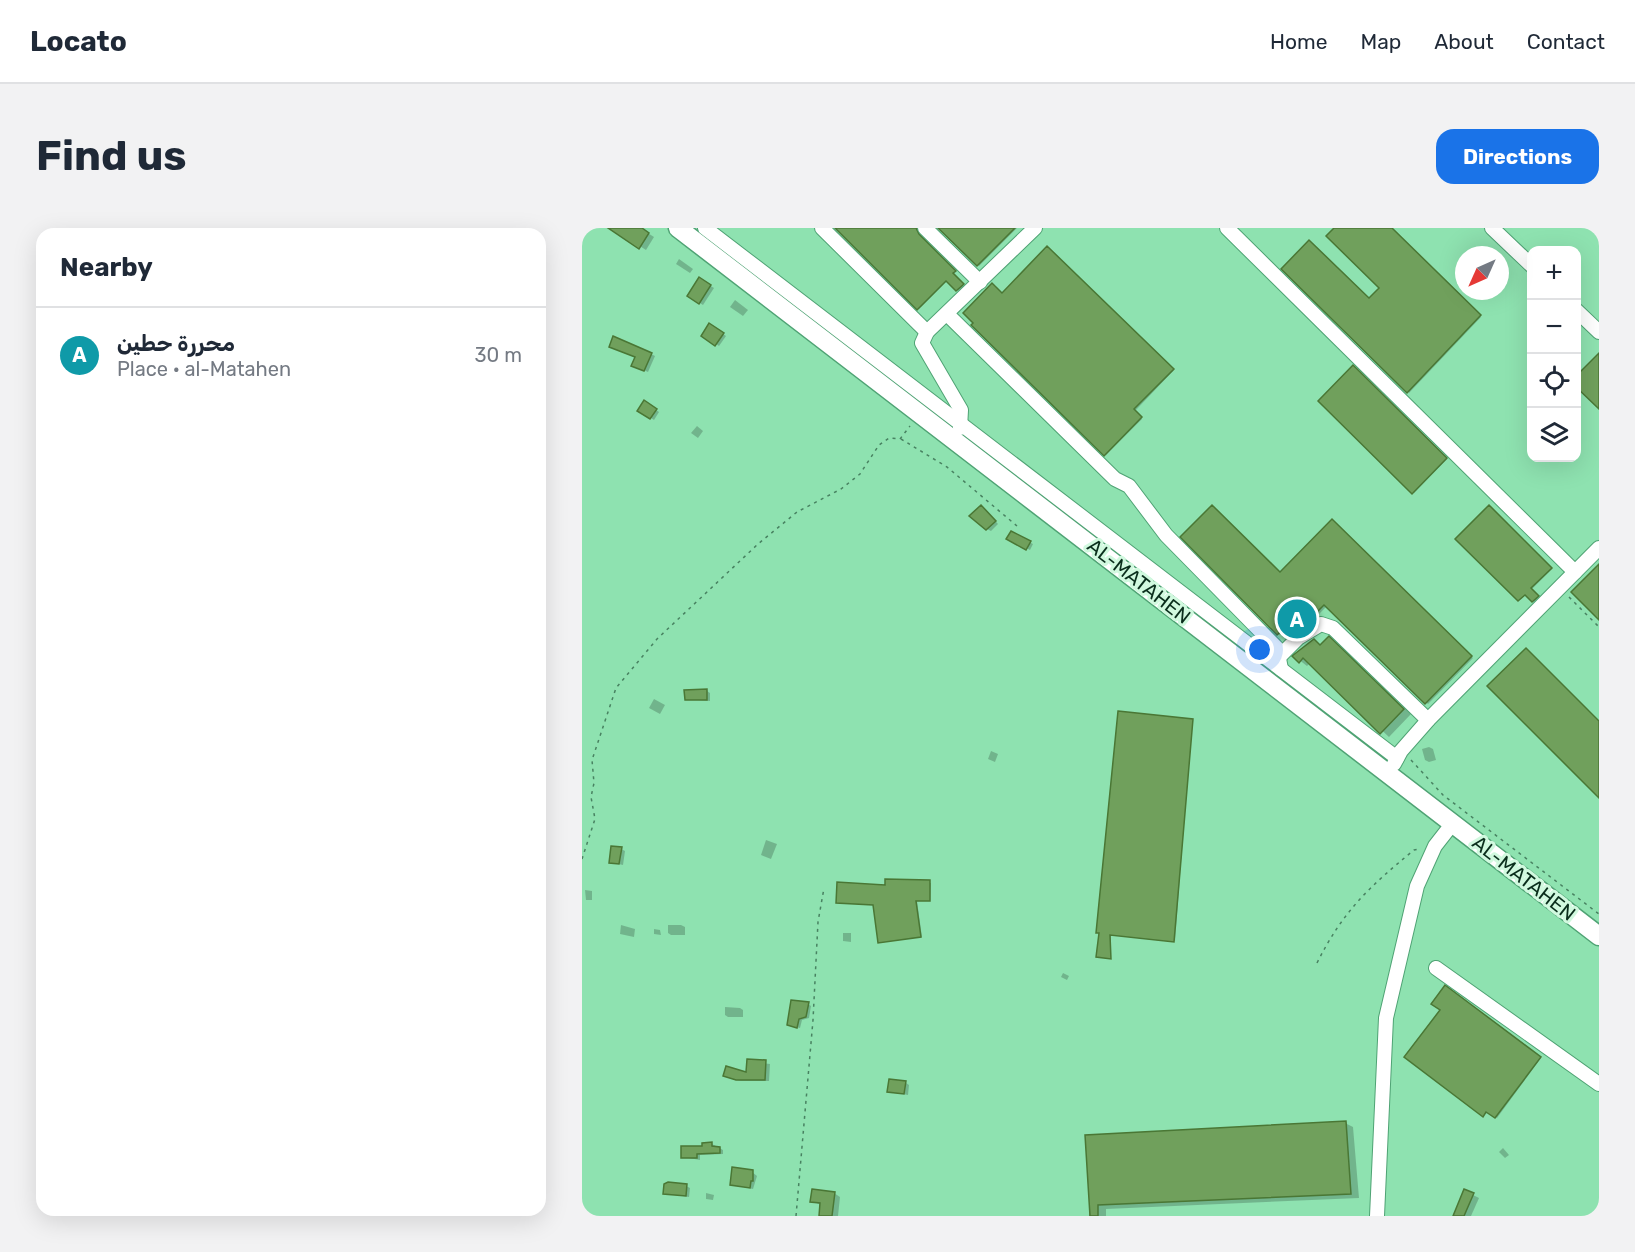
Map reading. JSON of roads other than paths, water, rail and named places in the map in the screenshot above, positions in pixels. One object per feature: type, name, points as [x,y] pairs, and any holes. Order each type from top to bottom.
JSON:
[{"type":"main road","name":"AL-MATAHEN","points":[[678,228],[1129,572],[1599,936]]},
{"type":"street","points":[[705,228],[960,423],[1281,662],[1399,755]]},
{"type":"street","points":[[822,228],[927,333]]},
{"type":"street","points":[[925,228],[980,282]]},
{"type":"street","points":[[960,445],[961,410],[922,343],[927,333],[1035,228]]},
{"type":"street","points":[[1227,228],[1575,572]]},
{"type":"street","points":[[1492,228],[1527,261]]},
{"type":"street","points":[[948,315],[1115,479],[1129,486],[1166,535],[1261,630],[1281,662]]},
{"type":"street","points":[[1581,315],[1599,332]]},
{"type":"street","points":[[1390,776],[1399,755],[1428,720],[1599,548]]},
{"type":"street","points":[[1281,662],[1310,630],[1321,624],[1333,628],[1428,720]]},
{"type":"street","points":[[1377,1216],[1386,1018],[1417,886],[1435,846],[1453,823]]},
{"type":"street","points":[[1436,968],[1599,1084]]},
{"type":"place","name":"محررة حطين","points":[[1297,619]]}]
